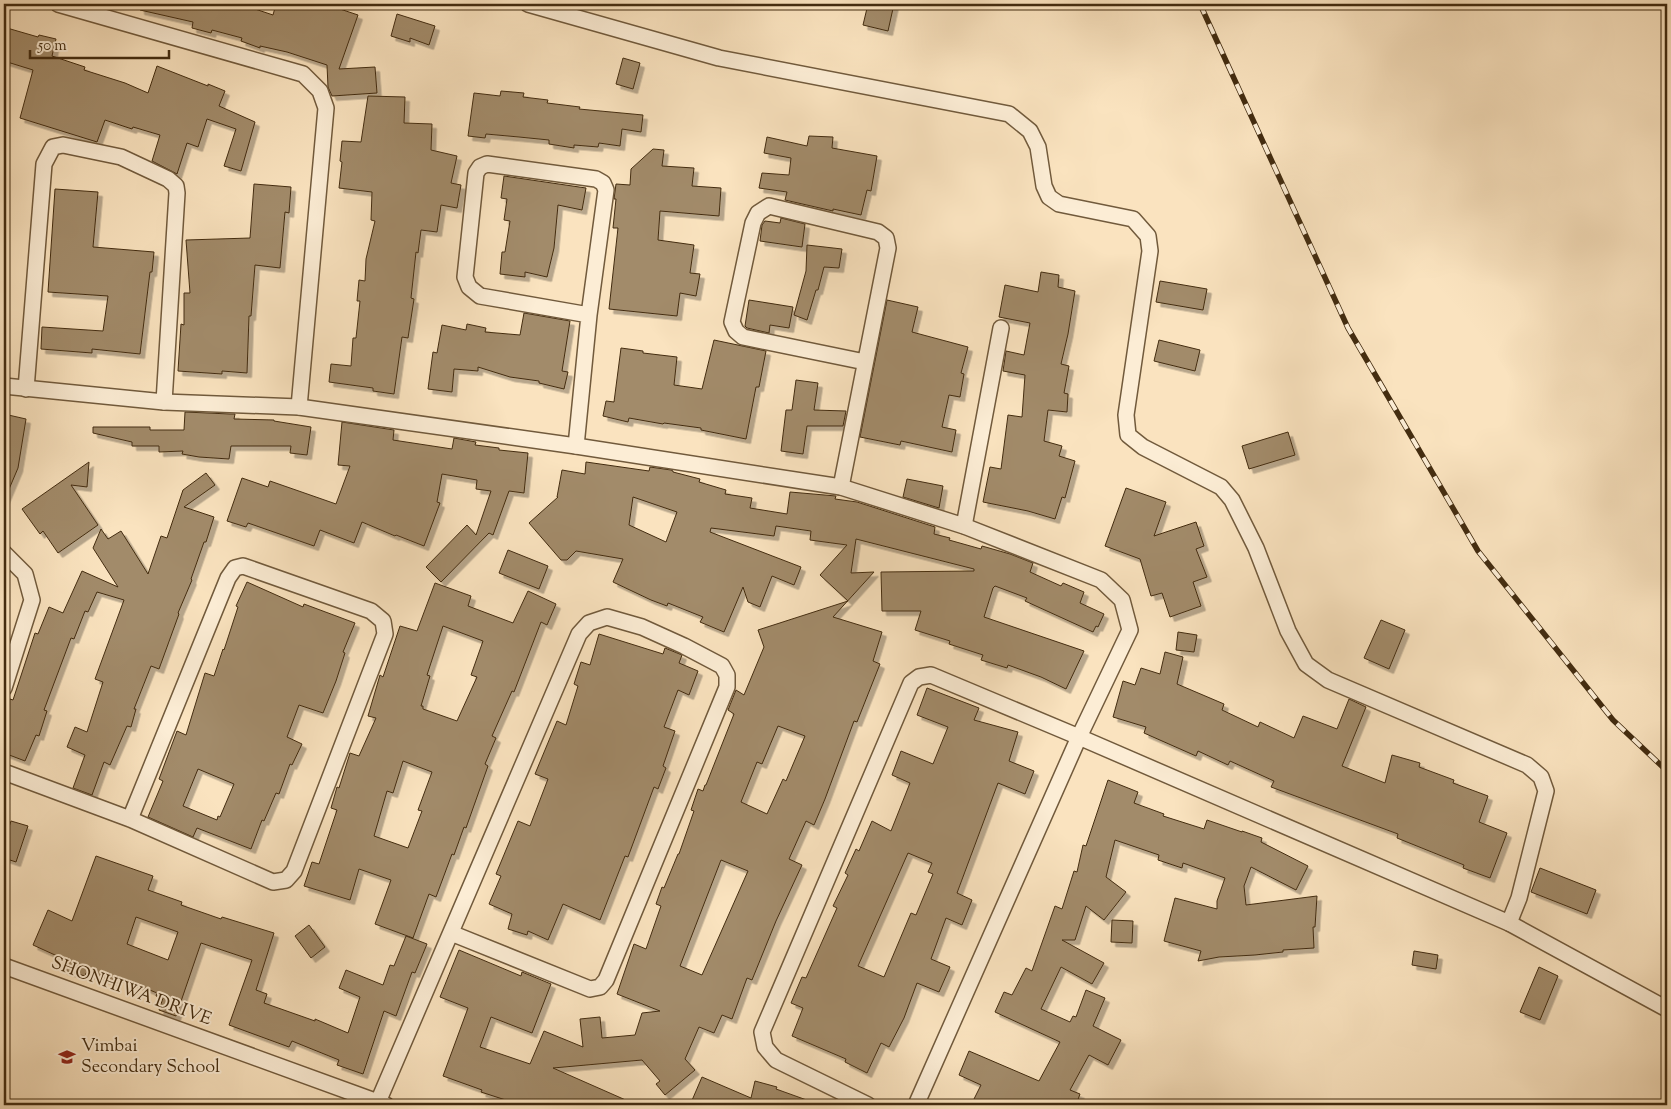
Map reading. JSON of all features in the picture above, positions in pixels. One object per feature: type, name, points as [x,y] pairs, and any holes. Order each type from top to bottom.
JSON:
[{"type":"street","points":[[58,4],[303,74],[320,91],[326,108],[299,407]]},
{"type":"street","points":[[528,4],[719,58],[1009,114],[1030,131],[1038,147],[1044,186],[1049,197],[1059,204],[1132,219],[1148,236],[1150,251],[1126,415],[1128,435],[1143,447],[1221,486],[1232,500],[1256,548],[1288,631],[1306,664],[1328,680],[1527,765],[1541,777],[1546,791],[1519,898],[1509,923]]},
{"type":"street","points":[[26,389],[44,164],[53,147],[63,144],[121,157],[168,179],[176,186],[164,402]]},
{"type":"street","points":[[576,446],[606,190],[603,183],[596,179],[487,164],[480,167],[476,172],[465,277],[469,287],[480,296],[590,315]]},
{"type":"street","points":[[841,487],[888,248],[886,238],[878,232],[769,206],[758,213],[753,223],[732,322],[736,330],[743,337],[865,362]]},
{"type":"street","points":[[964,526],[1001,328]]},
{"type":"street","points":[[4,386],[164,402],[299,407],[576,446],[841,487],[964,526],[1101,580],[1122,600],[1130,630],[1079,737],[916,1105]]},
{"type":"street","points":[[4,553],[25,574],[32,600],[4,688]]},
{"type":"street","points":[[4,772],[130,820],[273,882],[286,880],[294,871],[385,634],[383,620],[370,611],[244,566],[235,568],[228,578],[130,820]]},
{"type":"street","points":[[382,1104],[451,932],[579,634],[589,624],[607,617],[642,627],[722,666],[727,675],[727,687],[606,980],[600,987],[590,988],[451,932]]},
{"type":"street","points":[[868,1105],[776,1060],[765,1046],[762,1032],[911,683],[918,677],[931,676],[1079,737],[1509,923],[1667,1008]]},
{"type":"street","name":"SHONHIWA DRIVE","points":[[4,966],[382,1104]]},
{"type":"building","points":[[140,4],[230,4],[252,8],[273,15],[276,4],[339,4],[337,8],[358,15],[339,69],[375,67],[377,93],[332,96],[328,87],[327,65],[287,52],[260,46],[260,48],[241,41],[242,38],[212,30],[211,33],[192,28],[193,22],[140,10]]},
{"type":"building","points":[[868,4],[894,4],[888,31],[863,25]]},
{"type":"building","points":[[397,14],[435,26],[429,45],[410,38],[410,42],[391,36]]},
{"type":"building","points":[[7,28],[38,37],[39,35],[56,39],[52,56],[85,67],[84,70],[125,83],[148,93],[157,66],[225,91],[219,106],[255,122],[241,171],[224,166],[236,129],[207,119],[198,147],[187,143],[177,174],[152,161],[160,135],[133,127],[132,129],[105,120],[97,142],[20,118],[33,70],[4,61],[4,39]]},
{"type":"building","points":[[623,58],[640,63],[633,89],[616,84]]},
{"type":"building","points":[[501,91],[524,93],[523,97],[548,100],[547,103],[580,107],[579,109],[643,115],[641,132],[622,129],[620,146],[599,143],[598,147],[574,145],[574,148],[549,144],[549,140],[486,134],[485,138],[468,136],[474,93],[500,96]]},
{"type":"building","points":[[368,96],[405,97],[404,123],[432,124],[431,150],[457,156],[451,183],[461,185],[457,208],[441,205],[437,232],[421,230],[418,253],[416,252],[411,298],[414,299],[408,338],[402,337],[394,394],[373,391],[373,388],[329,382],[331,364],[351,366],[353,338],[356,338],[360,301],[357,301],[359,280],[365,281],[366,259],[375,221],[371,220],[372,192],[339,188],[342,141],[361,142]]},
{"type":"building","points":[[809,136],[833,137],[832,148],[877,156],[871,191],[867,190],[861,215],[785,200],[787,192],[759,188],[762,173],[789,175],[791,158],[764,153],[767,137],[807,146]]},
{"type":"building","points":[[653,149],[664,150],[662,166],[694,168],[692,186],[721,188],[719,216],[660,211],[658,240],[694,245],[690,273],[700,274],[696,296],[680,293],[677,316],[609,309],[618,228],[613,228],[616,184],[630,185],[631,169]]},
{"type":"building","points":[[504,176],[586,188],[582,210],[558,205],[554,248],[547,277],[525,272],[525,277],[500,274],[502,252],[505,252],[510,221],[504,220],[507,199],[501,198]]},
{"type":"building","points":[[254,184],[291,187],[289,213],[285,212],[280,268],[255,265],[251,316],[249,316],[247,373],[222,371],[222,374],[178,371],[181,324],[184,325],[184,293],[190,293],[186,240],[250,238]]},
{"type":"building","points":[[55,189],[98,192],[93,247],[154,252],[140,354],[92,349],[92,353],[41,349],[42,327],[103,331],[108,296],[48,292]]},
{"type":"building","points":[[781,218],[805,224],[802,247],[760,241],[762,225],[765,221],[780,223]]},
{"type":"building","points":[[807,245],[842,249],[839,268],[824,267],[807,320],[794,315],[806,271]]},
{"type":"building","points":[[1041,272],[1059,275],[1058,287],[1075,291],[1061,364],[1069,366],[1064,393],[1068,394],[1067,412],[1048,410],[1044,441],[1062,446],[1059,456],[1075,461],[1065,498],[1062,497],[1055,519],[1028,511],[983,502],[990,467],[1001,469],[1008,415],[1022,417],[1025,375],[1003,371],[1006,351],[1024,355],[1030,323],[999,317],[1005,285],[1038,292]]},
{"type":"building","points":[[1160,281],[1207,289],[1203,310],[1156,302]]},
{"type":"building","points":[[749,300],[793,307],[789,328],[770,325],[769,333],[747,328],[745,326]]},
{"type":"building","points":[[887,300],[918,307],[912,332],[968,347],[961,373],[964,374],[960,397],[949,395],[942,427],[956,430],[952,452],[901,441],[900,445],[860,437]]},
{"type":"building","points":[[524,313],[570,321],[562,371],[568,372],[564,389],[539,383],[539,381],[510,377],[478,367],[478,371],[454,369],[452,392],[428,389],[433,352],[437,353],[442,325],[466,330],[467,324],[486,328],[485,332],[520,335]]},
{"type":"building","points":[[714,340],[766,351],[759,387],[756,387],[746,439],[701,430],[701,428],[629,418],[628,422],[603,416],[606,401],[614,402],[621,348],[677,357],[674,385],[702,389]]},
{"type":"building","points":[[1159,340],[1200,350],[1195,371],[1154,361]]},
{"type":"building","points":[[796,380],[818,383],[814,410],[846,411],[843,426],[807,426],[803,454],[781,451],[786,410],[792,410]]},
{"type":"building","points":[[185,412],[235,414],[234,419],[274,420],[311,427],[307,455],[290,453],[291,446],[231,446],[229,459],[199,457],[182,454],[183,451],[159,452],[159,446],[132,446],[132,442],[93,433],[93,427],[150,427],[150,430],[184,430]]},
{"type":"building","points":[[4,414],[26,419],[18,468],[4,501]]},
{"type":"building","points":[[342,422],[394,430],[393,440],[452,449],[454,438],[476,442],[475,445],[499,448],[499,450],[528,453],[524,493],[509,491],[493,535],[489,533],[441,582],[426,567],[467,525],[476,535],[491,491],[476,489],[477,480],[442,474],[437,502],[440,503],[424,546],[362,522],[354,543],[320,530],[314,546],[248,523],[246,527],[227,521],[242,478],[268,487],[270,481],[336,504],[350,466],[338,465]]},
{"type":"building","points":[[1288,432],[1295,455],[1249,469],[1242,446]]},
{"type":"building","points":[[89,462],[87,487],[71,485],[98,525],[58,553],[43,531],[40,534],[22,509]]},
{"type":"building","points":[[586,462],[649,471],[650,467],[671,470],[700,479],[699,482],[726,490],[725,494],[752,498],[750,508],[787,514],[790,492],[836,496],[835,499],[857,502],[935,527],[934,534],[950,538],[949,540],[981,549],[982,546],[1033,563],[1030,572],[1061,586],[1063,583],[1084,592],[1080,603],[1104,614],[1098,627],[1096,626],[1093,632],[1025,601],[1027,598],[995,586],[993,588],[984,617],[1084,651],[1066,689],[1041,677],[1008,665],[1007,668],[981,660],[983,655],[949,644],[950,641],[915,630],[921,611],[882,611],[881,572],[974,571],[974,569],[856,539],[851,573],[874,572],[848,601],[820,575],[847,545],[810,540],[811,531],[776,526],[774,536],[711,528],[710,532],[801,567],[794,585],[772,576],[760,607],[748,602],[743,587],[724,632],[700,622],[703,617],[668,603],[667,606],[651,600],[613,582],[623,559],[576,551],[567,560],[561,560],[529,523],[558,497],[562,470],[585,474]],"holes":[[[633,497],[677,512],[666,542],[629,525]]]},
{"type":"building","points":[[206,473],[215,485],[184,507],[214,517],[206,542],[204,542],[159,669],[151,666],[134,709],[136,709],[131,727],[127,726],[110,765],[104,762],[92,795],[73,788],[85,755],[67,747],[75,727],[87,732],[103,682],[95,679],[124,600],[97,592],[88,612],[85,611],[74,639],[71,638],[44,710],[47,711],[39,736],[36,735],[25,761],[4,753],[4,718],[10,699],[13,700],[35,633],[38,634],[49,607],[63,613],[82,571],[118,587],[93,548],[101,529],[108,539],[121,531],[148,574],[161,536],[167,538],[183,490]]},
{"type":"building","points":[[907,479],[943,486],[939,508],[903,497]]},
{"type":"building","points":[[1126,488],[1166,502],[1154,536],[1196,522],[1204,546],[1196,549],[1207,577],[1193,582],[1201,606],[1170,617],[1162,593],[1151,596],[1140,559],[1105,546]]},
{"type":"building","points":[[508,550],[548,566],[539,589],[499,573]]},
{"type":"building","points":[[247,582],[303,607],[304,604],[355,623],[343,652],[345,653],[336,681],[323,713],[299,705],[287,737],[302,744],[292,765],[290,764],[279,794],[276,793],[264,821],[262,820],[251,849],[197,828],[193,837],[148,817],[163,781],[159,779],[177,731],[186,735],[205,673],[214,676],[238,607],[236,606]],"holes":[[[198,769],[234,784],[217,820],[183,806]]]},
{"type":"building","points":[[435,583],[471,596],[468,606],[513,623],[528,591],[556,604],[547,625],[541,622],[514,692],[512,691],[492,736],[496,738],[485,764],[488,766],[466,828],[464,827],[454,855],[452,854],[436,897],[429,894],[413,938],[375,924],[391,880],[359,869],[350,900],[304,886],[312,862],[319,864],[337,810],[331,808],[350,753],[359,756],[376,718],[368,716],[380,675],[383,677],[400,626],[417,631]],"holes":[[[443,626],[483,641],[471,675],[477,677],[457,721],[423,709],[423,706],[421,706],[430,676],[427,675]],[[403,761],[432,772],[418,810],[422,811],[408,848],[374,836],[387,791],[393,793]]]},
{"type":"building","points":[[847,601],[833,617],[882,632],[873,661],[880,664],[857,722],[854,721],[814,825],[806,821],[789,859],[802,865],[776,921],[752,980],[747,978],[732,1019],[722,1015],[714,1033],[699,1027],[685,1059],[695,1070],[665,1095],[656,1084],[660,1081],[642,1060],[553,1068],[637,1105],[521,1105],[481,1092],[482,1090],[443,1076],[468,1008],[440,997],[459,950],[521,976],[522,972],[551,984],[532,1033],[491,1017],[480,1047],[530,1064],[544,1031],[583,1047],[580,1019],[600,1017],[602,1038],[635,1035],[642,1013],[660,1011],[617,994],[634,944],[646,949],[661,906],[656,904],[662,887],[664,888],[679,854],[694,811],[691,810],[698,789],[703,791],[706,785],[734,714],[728,710],[736,690],[744,695],[764,647],[758,630]],"holes":[[[778,726],[805,736],[786,781],[783,779],[767,814],[741,802],[757,762],[762,764]],[[721,860],[748,871],[702,975],[680,966]]]},
{"type":"building","points":[[1381,620],[1405,630],[1389,669],[1364,658]]},
{"type":"building","points":[[1178,632],[1197,635],[1194,652],[1176,650]]},
{"type":"building","points":[[599,634],[663,654],[665,648],[682,655],[679,663],[698,671],[689,695],[678,690],[664,727],[675,731],[663,766],[666,768],[658,789],[654,787],[628,857],[625,856],[600,920],[563,904],[548,940],[528,931],[527,935],[508,929],[512,914],[489,904],[501,876],[496,874],[518,821],[530,826],[548,779],[535,774],[557,721],[566,725],[578,686],[574,684],[581,662],[590,665]]},
{"type":"building","points":[[1165,652],[1183,657],[1177,684],[1224,704],[1222,710],[1258,727],[1260,722],[1294,738],[1303,716],[1337,729],[1349,699],[1366,707],[1342,766],[1385,783],[1392,755],[1420,763],[1419,767],[1454,780],[1453,783],[1488,796],[1479,822],[1507,833],[1490,878],[1463,868],[1464,865],[1397,838],[1398,834],[1271,787],[1274,781],[1230,761],[1228,765],[1198,751],[1196,756],[1144,733],[1146,727],[1113,717],[1123,681],[1135,685],[1141,668],[1160,674]]},
{"type":"building","points":[[927,688],[979,708],[974,720],[1018,732],[1009,761],[1034,771],[1025,794],[998,783],[957,893],[972,900],[962,925],[946,918],[931,959],[950,967],[939,992],[917,983],[904,1018],[889,1047],[881,1043],[867,1073],[845,1062],[846,1059],[792,1036],[803,1008],[791,1003],[802,977],[806,978],[837,908],[833,906],[848,875],[845,873],[856,849],[859,851],[872,821],[891,831],[910,783],[892,775],[901,751],[933,764],[948,727],[917,715]],"holes":[[[908,853],[932,863],[928,872],[933,874],[916,915],[911,913],[884,977],[858,966]]]},
{"type":"building","points":[[1108,780],[1138,792],[1134,803],[1164,814],[1163,816],[1204,829],[1207,820],[1242,831],[1262,838],[1261,842],[1308,866],[1296,890],[1251,867],[1244,886],[1246,905],[1317,896],[1315,927],[1313,927],[1314,948],[1219,957],[1198,961],[1201,951],[1164,941],[1175,898],[1217,909],[1217,901],[1225,878],[1183,863],[1182,868],[1158,860],[1159,855],[1115,840],[1106,877],[1126,892],[1104,920],[1086,906],[1075,940],[1062,940],[1104,963],[1092,984],[1061,967],[1041,1009],[1070,1022],[1073,1016],[1076,1017],[1086,990],[1105,998],[1093,1026],[1121,1040],[1108,1065],[1089,1055],[1070,1090],[1080,1094],[1076,1105],[971,1105],[981,1085],[959,1075],[969,1051],[1039,1081],[1060,1042],[995,1012],[1004,992],[1012,995],[1026,968],[1032,971],[1055,906],[1062,909],[1074,871],[1077,872],[1083,845],[1086,846]]},
{"type":"building","points":[[11,821],[28,826],[16,862],[4,858],[4,842]]},
{"type":"building","points":[[96,856],[153,876],[148,890],[182,902],[181,905],[221,919],[222,917],[274,933],[256,990],[267,994],[264,1003],[315,1021],[315,1019],[348,1033],[360,997],[339,988],[346,970],[383,985],[390,965],[394,966],[406,936],[427,944],[415,973],[412,972],[396,1016],[384,1011],[363,1074],[337,1065],[339,1060],[292,1041],[289,1047],[229,1025],[252,960],[201,943],[176,1016],[159,1010],[163,998],[156,996],[157,993],[116,976],[114,982],[86,973],[85,976],[63,970],[66,960],[33,945],[48,910],[72,921]],"holes":[[[136,917],[178,932],[168,960],[127,944]]]},
{"type":"building","points":[[1540,868],[1596,890],[1587,914],[1531,892]]},
{"type":"building","points":[[1112,920],[1133,921],[1132,943],[1111,942]]},
{"type":"building","points":[[309,925],[325,947],[311,958],[295,936]]},
{"type":"building","points":[[1414,951],[1438,955],[1436,969],[1412,965]]},
{"type":"building","points":[[1539,967],[1558,976],[1540,1020],[1520,1012]]},
{"type":"building","points":[[702,1077],[751,1098],[755,1081],[777,1087],[776,1089],[815,1103],[815,1105],[690,1105]]},
{"type":"railway","points":[[1200,4],[1348,328],[1478,551],[1613,720],[1667,771]]},
{"type":"place","name":"Vimbai Secondary School","points":[[67,1057]]}]
